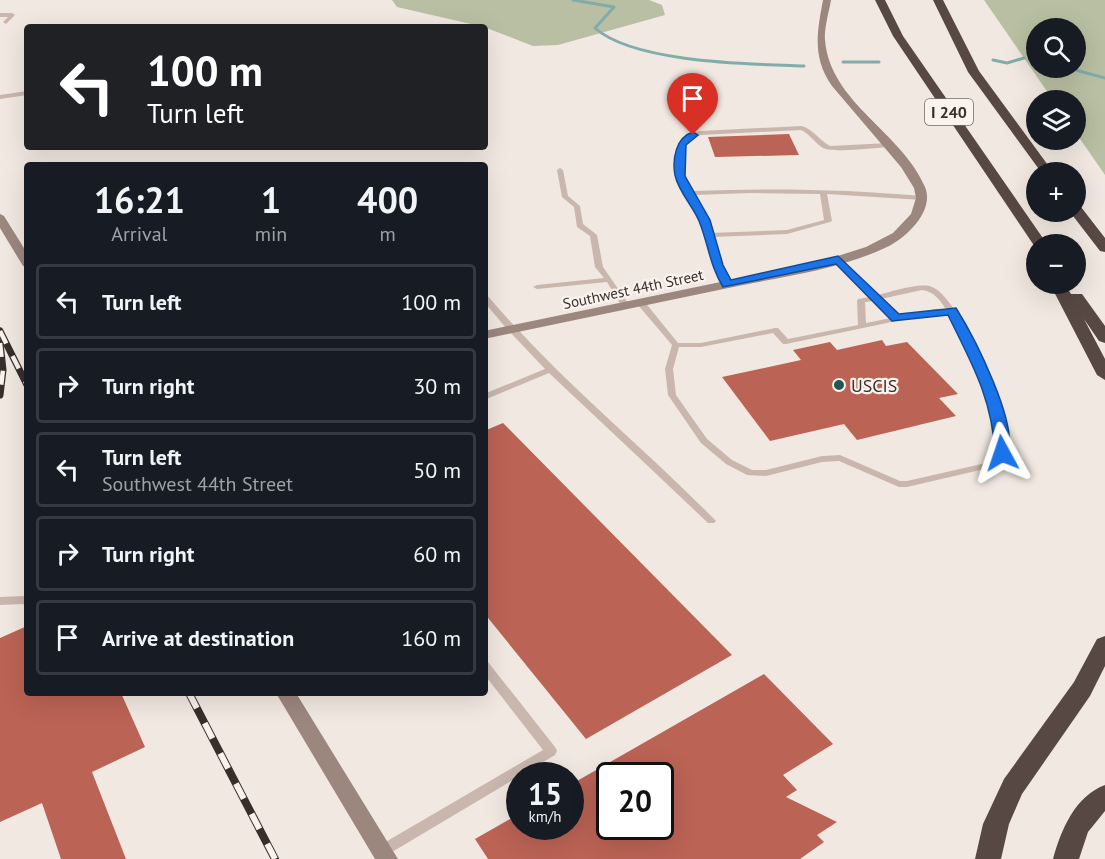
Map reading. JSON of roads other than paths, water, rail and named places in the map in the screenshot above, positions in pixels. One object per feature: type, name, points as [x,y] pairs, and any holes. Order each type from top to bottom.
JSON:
[{"type":"highway","name":"I 240","points":[[880,0],[898,36],[1031,234]]},
{"type":"highway","name":"I 240","points":[[938,0],[974,72],[1040,162]]},
{"type":"highway","points":[[1085,222],[1105,248]]},
{"type":"highway","points":[[1063,294],[1105,375]]},
{"type":"highway","points":[[1074,294],[1105,338]]},
{"type":"highway","points":[[988,859],[996,824],[1013,787],[1082,689],[1105,645]]},
{"type":"highway","points":[[1066,859],[1072,834],[1095,803],[1105,796]]},
{"type":"street","points":[[827,0],[820,39],[827,72],[914,175],[922,198]]},
{"type":"street","name":"Southwest 44th Street","points":[[488,334],[727,285],[838,260],[877,248],[900,236],[913,222],[922,198]]},
{"type":"street","points":[[0,218],[24,258]]},
{"type":"street","points":[[288,696],[385,855]]},
{"type":"lane","points":[[0,15],[12,15],[6,22]]},
{"type":"lane","points":[[0,97],[24,93]]},
{"type":"lane","points":[[727,285],[691,193],[680,176],[680,151],[687,137],[700,133],[802,128],[811,132],[820,144],[829,147],[889,145]]},
{"type":"lane","points":[[560,170],[565,197],[577,206],[580,225],[593,235],[599,267],[626,306]]},
{"type":"lane","points":[[691,193],[823,191],[922,198]]},
{"type":"lane","points":[[708,235],[787,232],[828,221],[823,191]]},
{"type":"lane","points":[[838,260],[896,318]]},
{"type":"lane","points":[[537,287],[609,280]]},
{"type":"lane","points":[[676,345],[669,369],[672,395],[704,441],[729,462],[750,473],[757,474],[822,459],[840,458],[899,483],[915,484],[989,465],[1002,453],[1001,429],[992,391],[952,311],[931,289],[922,288],[861,301],[862,326]]},
{"type":"lane","points":[[488,302],[550,370],[678,487],[711,521]]},
{"type":"lane","points":[[641,303],[676,345]]},
{"type":"lane","points":[[676,345],[701,345],[775,330],[786,342],[896,318],[952,311]]},
{"type":"lane","points":[[488,395],[550,370]]},
{"type":"lane","points":[[0,601],[24,600]]},
{"type":"lane","points":[[385,855],[551,751],[488,670]]},
{"type":"waterway","points":[[573,0],[614,7],[595,28],[613,40],[637,48],[694,59],[804,66]]},
{"type":"waterway","points":[[993,60],[1007,63],[1024,58]]},
{"type":"waterway","points":[[843,62],[879,62]]},
{"type":"waterway","points":[[1086,73],[1105,78]]},
{"type":"railway","points":[[0,331],[24,379]]},
{"type":"railway","points":[[0,343],[3,370],[0,395]]},
{"type":"railway","points":[[191,696],[275,859]]},
{"type":"place","name":"USCIS","points":[[839,385]]}]
